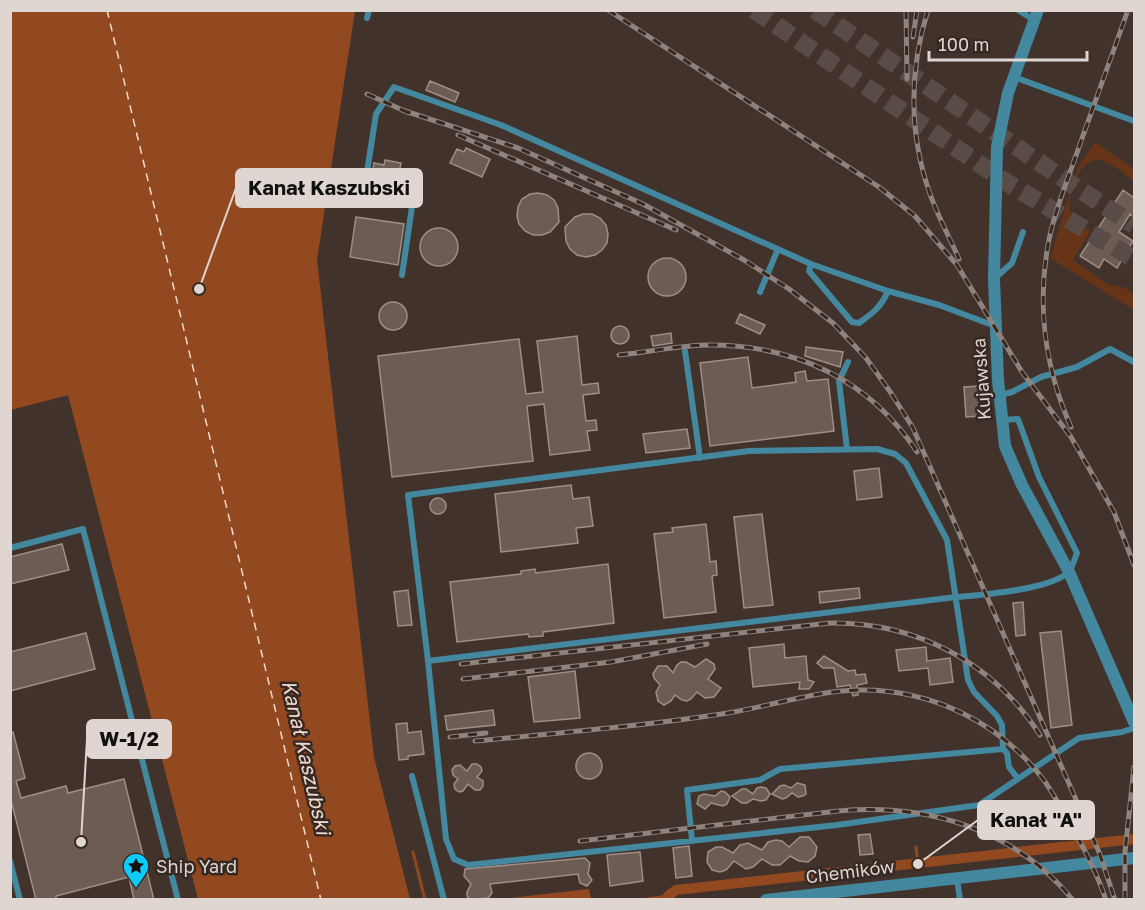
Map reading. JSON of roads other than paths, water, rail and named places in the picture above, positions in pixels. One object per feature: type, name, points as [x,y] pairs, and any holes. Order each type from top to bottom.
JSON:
[{"type":"street","name":"Kujawska","points":[[1036,15],[1008,93],[997,147],[994,279],[1001,420],[1005,446],[1022,485],[1069,572],[1134,723]]},
{"type":"street","name":"Chemików","points":[[766,900],[1133,859]]},
{"type":"lane","points":[[367,18],[369,10]]},
{"type":"lane","points":[[1018,10],[1036,15]]},
{"type":"lane","points":[[1014,77],[1134,121]]},
{"type":"lane","points":[[402,274],[414,193],[365,185],[376,114],[394,87],[501,125],[811,264],[888,291],[939,305],[995,327]]},
{"type":"lane","points":[[994,279],[1012,263],[1023,232]]},
{"type":"lane","points":[[760,292],[778,249]]},
{"type":"lane","points":[[811,264],[809,271],[852,322],[859,323],[878,310],[888,291]]},
{"type":"lane","points":[[999,395],[1012,392],[1041,377],[1077,366],[1110,349],[1134,362]]},
{"type":"lane","points":[[685,351],[700,458]]},
{"type":"lane","points":[[847,449],[839,381],[848,362]]},
{"type":"lane","points":[[428,661],[1012,592],[1047,583],[1069,572],[1077,553],[1039,477],[1018,419],[1001,420]]},
{"type":"lane","points":[[1018,779],[1009,767],[1007,753],[1003,749],[1002,725],[997,716],[974,692],[968,680],[947,540],[906,463],[895,454],[877,449],[749,452],[408,495],[446,839],[454,859],[468,865],[837,825],[979,805],[1018,779],[1079,738],[1134,728]]},
{"type":"lane","points":[[1022,485],[1039,477]]},
{"type":"lane","points":[[10,548],[84,529],[178,900]]},
{"type":"lane","points":[[692,840],[687,790],[760,780],[780,769],[1003,749]]},
{"type":"lane","points":[[412,776],[444,900]]},
{"type":"lane","points":[[10,861],[20,900]]},
{"type":"lane","points":[[957,877],[960,900]]},
{"type":"water","points":[[11,10],[355,11],[317,260],[374,757],[410,899],[198,899],[68,395],[11,410]]},
{"type":"water","points":[[589,889],[591,899],[502,899]]},
{"type":"waterway","points":[[668,896],[676,890],[1134,839]]},
{"type":"waterway","points":[[916,847],[918,864]]},
{"type":"waterway","points":[[413,852],[425,900]]},
{"type":"waterway","points":[[641,900],[668,896]]},
{"type":"tunnel","points":[[754,10],[1006,182],[1134,259]]},
{"type":"tunnel","points":[[815,10],[1134,225]]},
{"type":"railway","points":[[608,10],[879,187],[915,216],[957,265],[1022,372],[1071,437],[1114,512],[1134,565]]},
{"type":"railway","points":[[906,10],[907,79]]},
{"type":"railway","points":[[913,37],[917,10]]},
{"type":"railway","points":[[928,10],[917,55],[915,124],[922,169],[929,191],[959,259]]},
{"type":"railway","points":[[1071,427],[1054,380],[1045,332],[1043,308],[1046,259],[1060,200],[1128,10]]},
{"type":"railway","points":[[367,94],[409,113]]},
{"type":"railway","points":[[402,110],[518,148],[643,204],[744,260],[789,289],[833,323],[866,358],[913,428],[1099,852],[1115,900]]},
{"type":"railway","points":[[458,135],[676,230]]},
{"type":"railway","points":[[619,355],[710,345],[772,352],[800,360],[828,372],[877,405],[917,452]]},
{"type":"railway","points":[[461,664],[830,623],[862,625],[892,630],[922,639],[950,651],[976,667],[1021,709],[1040,735]]},
{"type":"railway","points":[[463,679],[611,662],[707,644]]},
{"type":"railway","points":[[475,741],[696,718],[811,695],[845,691],[862,690],[914,696],[939,703],[986,726],[1026,759],[1046,784],[1067,818],[1093,868],[1106,900]]},
{"type":"railway","points":[[450,737],[486,733]]},
{"type":"railway","points":[[1125,900],[1125,852],[1134,767]]},
{"type":"railway","points":[[580,841],[838,811],[904,812],[936,817],[967,826],[997,839],[1024,855],[1050,875],[1073,900]]},
{"type":"place","name":"Kanał Kaszubski","points":[[199,289]]},
{"type":"place","name":"W-1/2","points":[[81,842]]},
{"type":"place","name":"Kanał \"A\"","points":[[918,864]]},
{"type":"place","name":"Ship Yard","points":[[136,889]]}]
